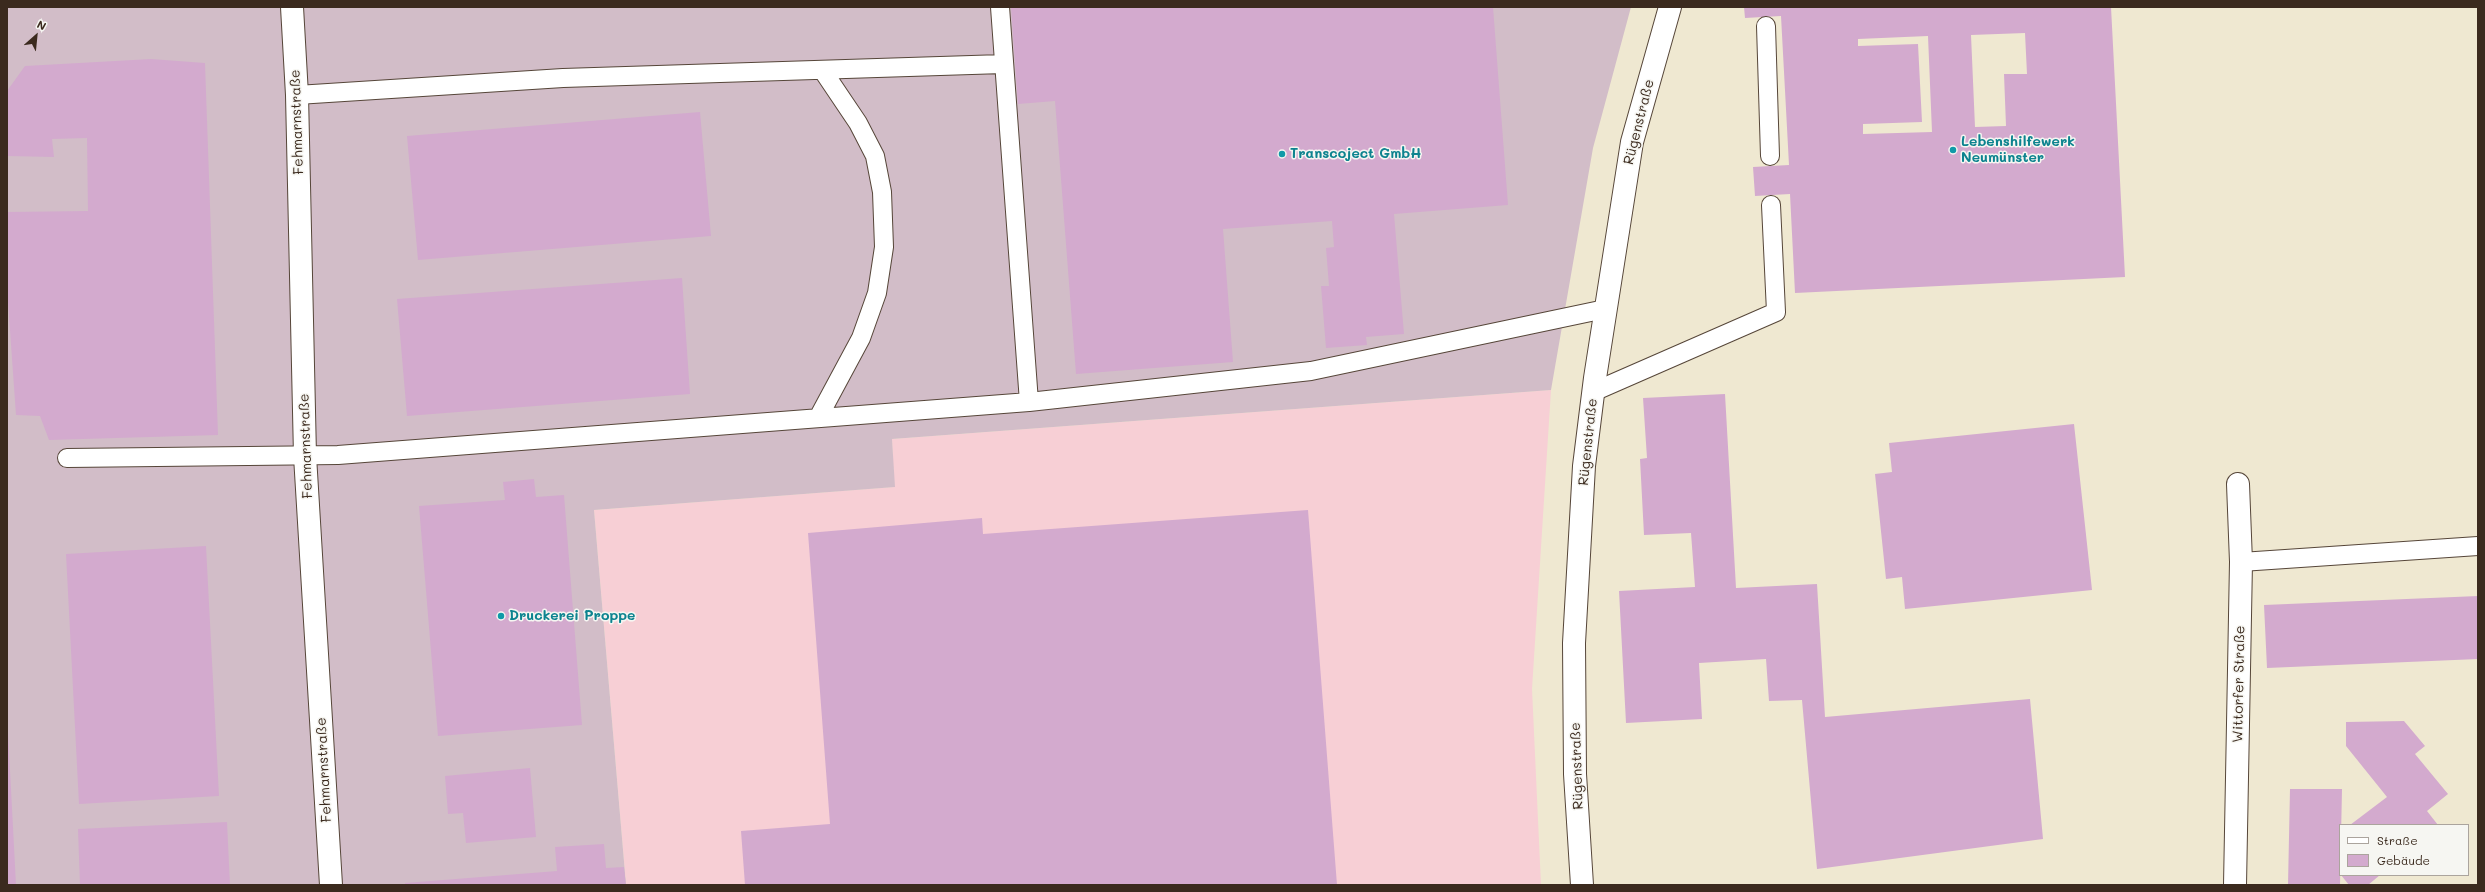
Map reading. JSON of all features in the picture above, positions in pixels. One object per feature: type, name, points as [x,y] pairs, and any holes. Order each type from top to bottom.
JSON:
[{"type":"street","name":"Fehmarnstraße","points":[[292,7],[297,95],[305,456],[331,885]]},
{"type":"street","name":"Rügenstraße","points":[[1582,885],[1576,774],[1574,643],[1584,466],[1605,309],[1632,142],[1670,7]]},
{"type":"street","name":"Wittorfer Straße","points":[[2235,885],[2240,562],[2238,484]]},
{"type":"lane","points":[[1000,7],[1029,402]]},
{"type":"lane","points":[[1766,26],[1770,156]]},
{"type":"lane","points":[[297,95],[563,78],[823,71],[1003,64]]},
{"type":"lane","points":[[818,418],[861,338],[877,293],[884,247],[882,192],[875,156],[858,123],[823,71]]},
{"type":"lane","points":[[1594,392],[1776,312],[1771,206]]},
{"type":"lane","points":[[67,458],[305,456],[1029,402],[1311,370],[1605,309]]},
{"type":"lane","points":[[2240,562],[2478,546]]},
{"type":"shaded area","points":[[7,7],[1631,7],[1593,148],[1551,390],[892,439],[895,487],[594,510],[626,885],[7,885]]},
{"type":"shaded area","points":[[1551,390],[1532,689],[1541,885],[626,885],[594,510],[894,487],[892,439]]},
{"type":"building","name":"Transcoject GmbH","points":[[1011,7],[1493,7],[1508,205],[1394,214],[1404,334],[1366,337],[1367,345],[1326,348],[1321,286],[1329,286],[1326,248],[1334,247],[1332,221],[1223,229],[1233,362],[1076,374],[1055,101],[1018,104]]},
{"type":"building","name":"Lebenshilfewerk Neumünster","points":[[1744,7],[2111,7],[2125,277],[1795,293],[1790,194],[1755,196],[1753,167],[1789,165],[1781,16],[1745,18]],"holes":[[[2025,33],[2027,74],[2004,74],[2006,126],[1975,127],[1971,35]],[[1928,36],[1932,132],[1863,134],[1863,124],[1922,122],[1918,44],[1858,46],[1858,39]]]},
{"type":"building","points":[[151,59],[205,63],[218,435],[49,440],[40,416],[16,415],[7,288],[7,212],[88,211],[87,138],[52,139],[54,157],[7,156],[7,91],[25,66]]},
{"type":"building","points":[[700,112],[711,236],[418,260],[407,136]]},
{"type":"building","points":[[682,278],[690,394],[407,416],[397,299]]},
{"type":"building","points":[[1725,394],[1736,588],[1817,584],[1825,717],[2030,699],[2043,839],[1817,869],[1802,700],[1769,701],[1766,659],[1699,663],[1702,719],[1626,723],[1619,591],[1695,587],[1691,533],[1644,535],[1640,459],[1647,458],[1643,398]]},
{"type":"building","points":[[2074,424],[2092,590],[1905,609],[1902,577],[1886,579],[1875,474],[1892,472],[1889,443]]},
{"type":"building","name":"Druckerei Proppe","points":[[534,479],[536,497],[564,495],[582,725],[438,736],[419,506],[505,500],[503,482]]},
{"type":"building","points":[[1308,510],[1337,885],[745,885],[741,831],[830,824],[808,533],[982,518],[983,534]]},
{"type":"building","points":[[206,546],[219,796],[79,804],[66,554]]},
{"type":"building","points":[[2478,596],[2478,659],[2267,668],[2264,605]]},
{"type":"building","points":[[2404,721],[2425,746],[2415,754],[2448,794],[2427,811],[2437,824],[2351,824],[2387,797],[2346,746],[2346,722]]},
{"type":"building","points":[[8,732],[16,885],[7,885]]},
{"type":"building","points":[[530,768],[536,837],[466,843],[463,813],[448,814],[445,776]]},
{"type":"building","points":[[2290,789],[2342,789],[2341,824],[2339,824],[2340,885],[2288,885]]},
{"type":"building","points":[[227,822],[230,885],[80,885],[78,829]]},
{"type":"building","points":[[604,844],[606,868],[624,867],[626,885],[405,885],[405,883],[557,871],[555,847]]},
{"type":"building","points":[[2342,876],[2379,876],[2368,885],[2349,885]]},
{"type":"place","name":"Lebenshilfewerk Neumünster","points":[[1953,150]]},
{"type":"place","name":"Transcoject GmbH","points":[[1282,154]]},
{"type":"place","name":"Druckerei Proppe","points":[[501,616]]}]
